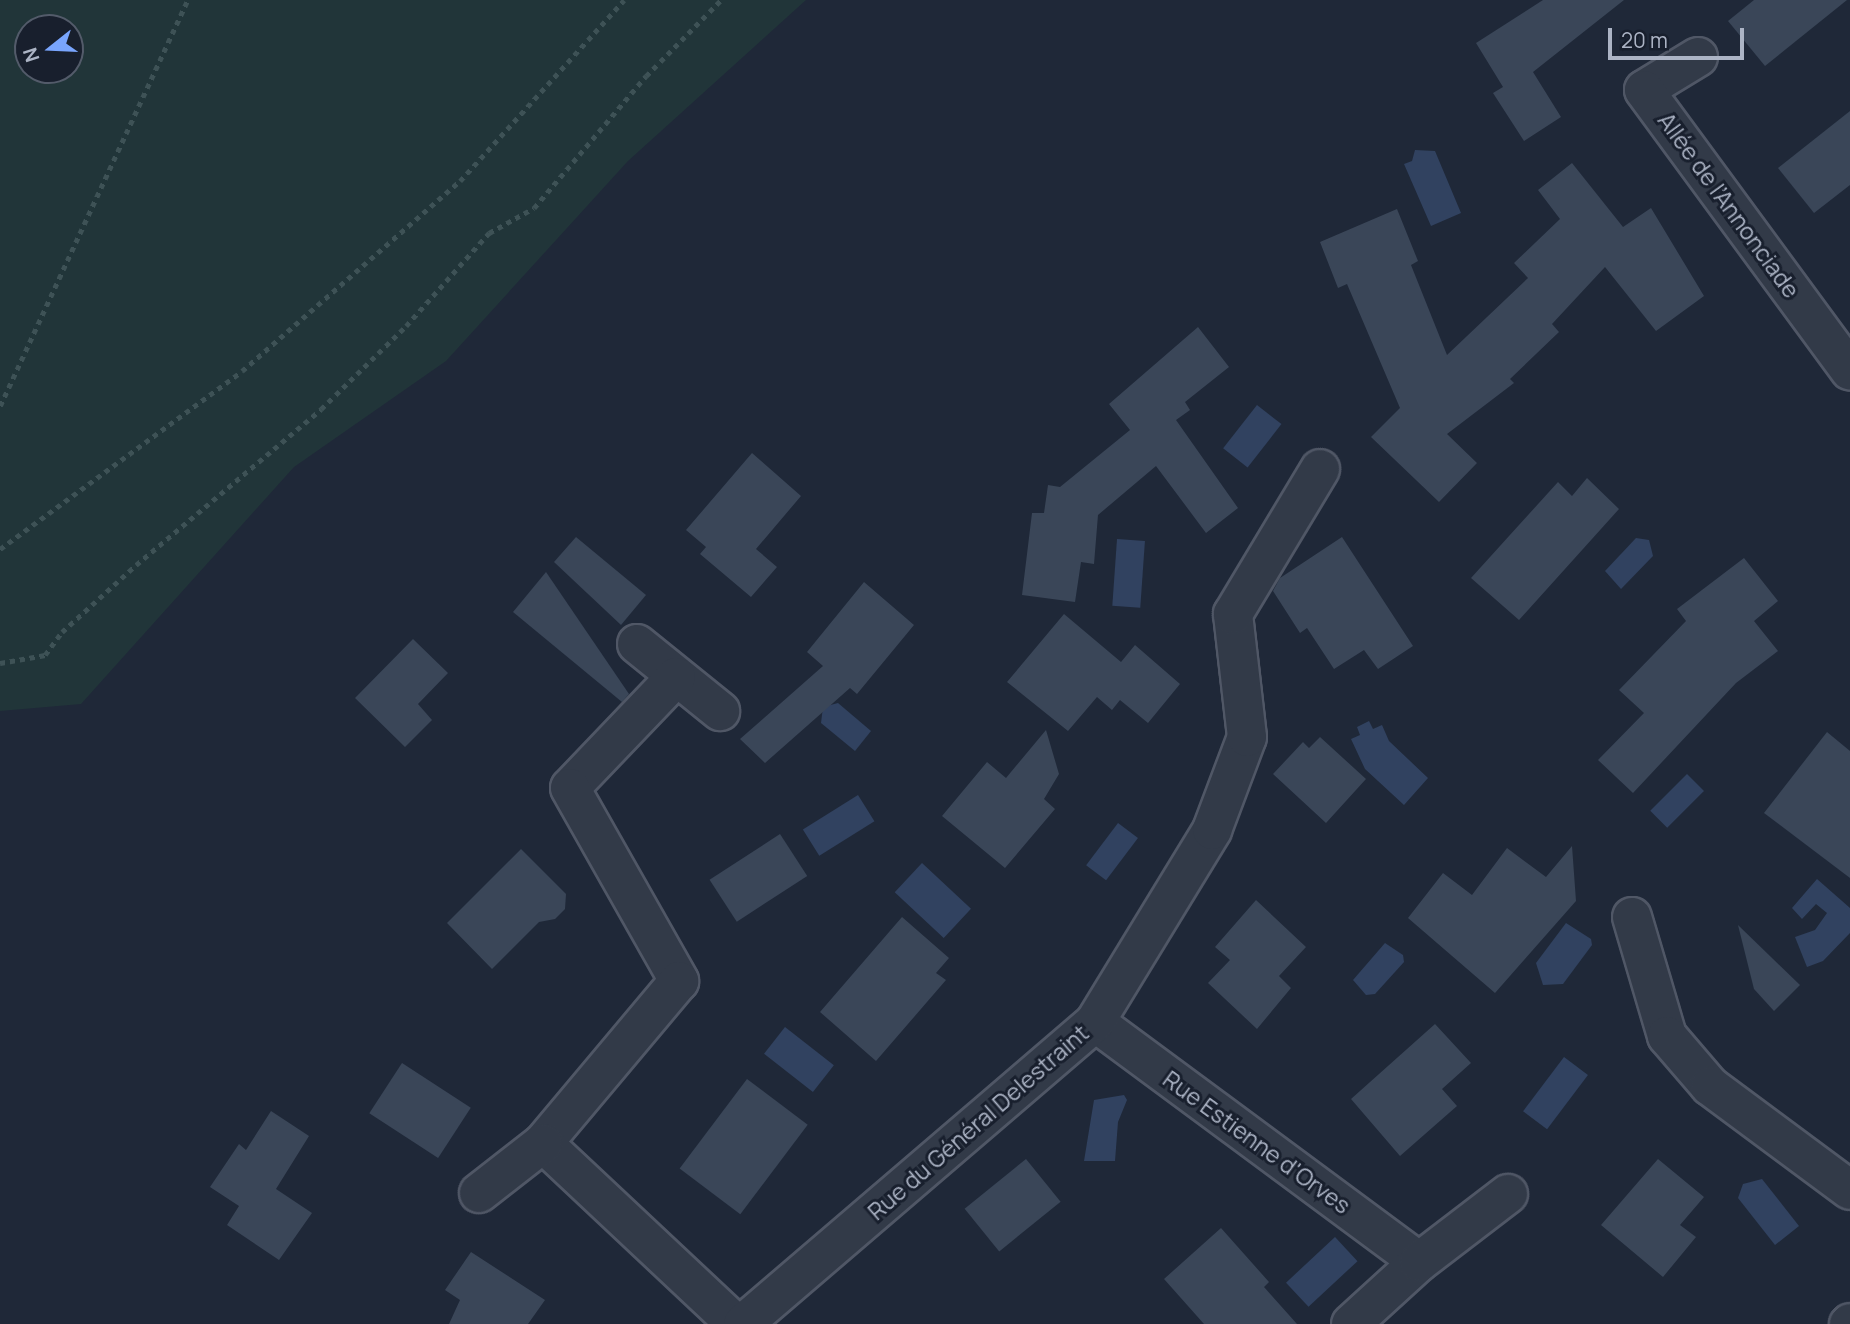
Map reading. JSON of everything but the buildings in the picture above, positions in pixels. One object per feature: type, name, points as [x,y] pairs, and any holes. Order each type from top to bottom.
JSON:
[{"type":"street","name":"Allée de l’Annonciade","points":[[1698,57],[1644,90],[1850,370]]},
{"type":"street","name":"Rue du Général Delestraint","points":[[743,1324],[1095,1022],[1212,830],[1247,737],[1233,614],[1320,469]]},
{"type":"street","points":[[637,644],[720,711]]},
{"type":"street","points":[[479,1193],[543,1143],[679,981],[570,788],[676,677]]},
{"type":"street","points":[[1632,917],[1667,1036],[1710,1086],[1850,1189]]},
{"type":"street","name":"Rue Estienne d'Orves","points":[[1095,1022],[1419,1262]]},
{"type":"street","points":[[543,1143],[736,1324]]},
{"type":"street","points":[[1351,1324],[1419,1262],[1508,1194]]},
{"type":"path","points":[[0,406],[188,0]]},
{"type":"path","points":[[0,549],[242,371],[460,181],[624,0]]},
{"type":"path","points":[[0,663],[45,655],[62,632],[136,565],[321,409],[406,326],[489,233],[534,208],[646,76],[721,0]]},
{"type":"green space","points":[[0,0],[806,0],[628,161],[446,361],[294,467],[81,704],[0,711]]},
{"type":"water","points":[[1415,150],[1435,151],[1461,213],[1431,226],[1404,164],[1412,161]]},
{"type":"water","points":[[1257,405],[1281,424],[1248,467],[1223,448]]},
{"type":"water","points":[[1636,538],[1649,540],[1653,556],[1621,589],[1605,571]]},
{"type":"water","points":[[1117,539],[1145,541],[1140,608],[1112,606]]},
{"type":"water","points":[[838,703],[871,731],[855,751],[821,723],[823,707]]},
{"type":"water","points":[[1369,721],[1373,729],[1382,725],[1389,741],[1428,778],[1404,805],[1365,769],[1351,739],[1360,735],[1357,727]]},
{"type":"water","points":[[1687,774],[1704,791],[1667,828],[1650,811]]},
{"type":"water","points":[[858,795],[874,821],[819,856],[803,829]]},
{"type":"water","points":[[1118,823],[1138,838],[1106,880],[1086,865]]},
{"type":"water","points":[[922,863],[971,909],[944,938],[895,892]]},
{"type":"water","points":[[1817,879],[1850,908],[1850,933],[1823,961],[1807,967],[1795,937],[1815,930],[1827,913],[1816,904],[1802,919],[1792,908]]},
{"type":"water","points":[[1566,923],[1591,939],[1592,945],[1563,984],[1543,985],[1536,963]]},
{"type":"water","points":[[1385,943],[1403,955],[1404,962],[1375,994],[1366,995],[1353,980]]},
{"type":"water","points":[[785,1027],[834,1065],[813,1092],[764,1054]]},
{"type":"water","points":[[1564,1057],[1588,1075],[1547,1129],[1523,1111]]},
{"type":"water","points":[[1124,1095],[1127,1100],[1118,1122],[1115,1161],[1084,1161],[1094,1100]]},
{"type":"water","points":[[1762,1179],[1799,1226],[1775,1245],[1738,1198],[1743,1184]]},
{"type":"water","points":[[1335,1237],[1358,1261],[1309,1307],[1286,1283]]}]
